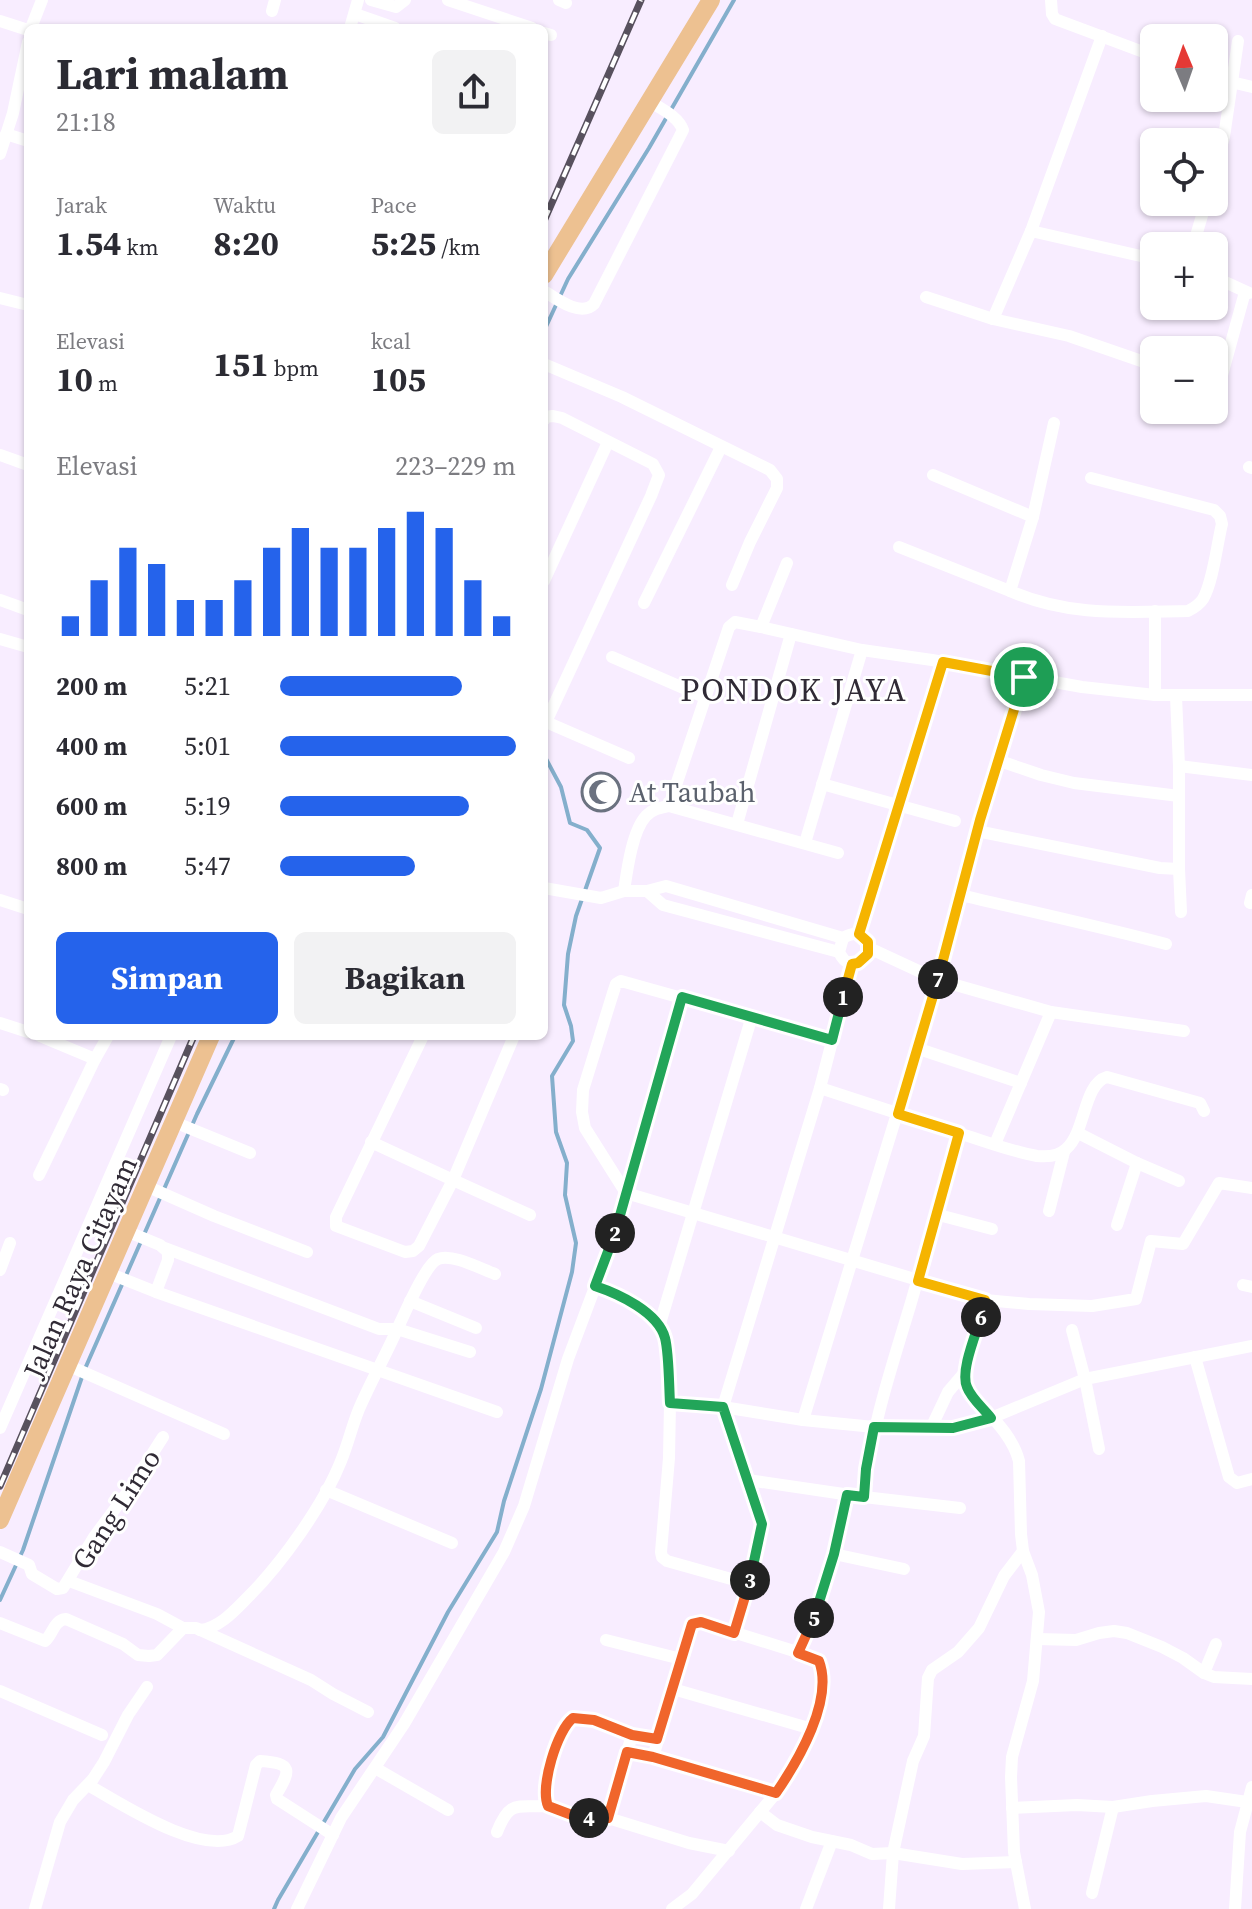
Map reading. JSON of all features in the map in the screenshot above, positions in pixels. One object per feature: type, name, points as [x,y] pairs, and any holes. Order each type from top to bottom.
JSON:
[{"type":"main road","points":[[548,269],[656,105],[711,0]]},
{"type":"main road","name":"Jalan Raya Citayam","points":[[0,1520],[74,1368],[148,1188],[180,1124],[210,1040]]},
{"type":"street","points":[[32,24],[42,0]]},
{"type":"street","points":[[351,24],[358,0]]},
{"type":"street","points":[[371,0],[396,7],[405,0]]},
{"type":"street","points":[[448,0],[520,24]]},
{"type":"street","points":[[1051,0],[1050,7],[1055,19],[1140,51]]},
{"type":"street","points":[[355,14],[384,24]]},
{"type":"street","points":[[0,21],[24,24]]},
{"type":"street","points":[[993,319],[1031,231],[1102,36]]},
{"type":"street","points":[[1225,128],[1238,41]]},
{"type":"street","points":[[1,149],[24,59]]},
{"type":"street","points":[[1228,82],[1252,87]]},
{"type":"street","points":[[548,294],[584,310],[594,304],[683,130],[675,118],[656,105]]},
{"type":"street","points":[[6,134],[24,140]]},
{"type":"street","points":[[1031,231],[1140,256]]},
{"type":"street","points":[[1228,284],[1248,293],[1228,357]]},
{"type":"street","points":[[926,297],[993,319],[1058,333],[1140,361]]},
{"type":"street","points":[[0,298],[24,304]]},
{"type":"street","points":[[548,365],[622,397],[770,470],[777,479],[777,488],[732,585]]},
{"type":"street","points":[[548,417],[562,418],[653,464],[659,475],[548,715]]},
{"type":"street","points":[[1010,591],[1033,517],[1054,423]]},
{"type":"street","points":[[548,572],[608,442]]},
{"type":"street","points":[[644,603],[721,447]]},
{"type":"street","points":[[0,455],[24,464]]},
{"type":"street","points":[[933,475],[1033,517]]},
{"type":"street","points":[[899,547],[1055,607],[1086,611],[1188,611],[1201,602],[1222,524],[1220,516],[1214,510],[1091,478]]},
{"type":"street","points":[[761,627],[787,563]]},
{"type":"street","points":[[0,600],[24,609]]},
{"type":"street","points":[[1155,611],[1155,695]]},
{"type":"street","points":[[669,806],[729,627],[735,622],[862,650],[1082,687],[1176,696],[1252,695]]},
{"type":"street","points":[[737,824],[791,634]]},
{"type":"street","points":[[0,639],[24,646]]},
{"type":"street","points":[[805,843],[862,650]]},
{"type":"street","points":[[612,657],[704,697]]},
{"type":"street","points":[[859,934],[943,662]]},
{"type":"street","points":[[803,1420],[938,980],[997,760],[1024,677]]},
{"type":"street","points":[[1176,696],[1181,912]]},
{"type":"street","points":[[548,722],[629,758]]},
{"type":"street","points":[[997,760],[1074,783],[1179,796]]},
{"type":"street","points":[[1179,766],[1252,775]]},
{"type":"street","points":[[822,784],[955,821]]},
{"type":"street","points":[[624,891],[639,825],[648,813],[669,806],[838,853]]},
{"type":"street","points":[[977,831],[1160,868],[1179,869]]},
{"type":"street","points":[[548,889],[595,898],[666,886],[843,938]]},
{"type":"street","points":[[647,891],[663,905],[839,952]]},
{"type":"street","points":[[960,895],[1166,944]]},
{"type":"street","points":[[0,900],[24,908]]},
{"type":"street","points":[[852,933],[859,934],[868,942],[868,954],[864,960],[852,964],[841,958],[839,952],[843,938],[852,933]]},
{"type":"street","points":[[869,948],[938,980],[1051,1012],[1184,1031]]},
{"type":"street","points":[[734,1633],[762,1524],[723,1407],[820,1088],[852,964]]},
{"type":"street","points":[[832,1040],[621,981],[616,984],[583,1090],[585,1128],[626,1193],[985,1300],[1029,1304],[1092,1306],[1136,1299],[1151,1241],[1183,1244],[1219,1183],[1252,1188]]},
{"type":"street","points":[[297,1909],[325,1830],[341,1818],[404,1724],[509,1542],[524,1506],[568,1359],[616,1231],[682,997]]},
{"type":"street","points":[[995,1144],[1051,1012]]},
{"type":"street","points":[[659,1327],[752,1016]]},
{"type":"street","points":[[0,1023],[24,1031]]},
{"type":"street","points":[[53,1040],[95,1059]]},
{"type":"street","points":[[39,1175],[106,1040]]},
{"type":"street","points":[[0,1428],[169,1040]]},
{"type":"street","points":[[421,1040],[336,1217],[336,1226],[405,1252],[419,1246],[453,1180],[512,1040]]},
{"type":"street","points":[[916,1048],[1021,1083]]},
{"type":"street","points":[[1049,1211],[1064,1152],[1078,1133],[1097,1082],[1107,1077],[1200,1103],[1204,1111]]},
{"type":"street","points":[[820,1088],[1038,1156],[1064,1152]]},
{"type":"street","points":[[180,1124],[250,1153]]},
{"type":"street","points":[[864,1497],[874,1427],[959,1133]]},
{"type":"street","points":[[1078,1133],[1179,1181]]},
{"type":"street","points":[[371,1142],[530,1215]]},
{"type":"street","points":[[1117,1225],[1137,1163]]},
{"type":"street","points":[[148,1188],[307,1252]]},
{"type":"street","points":[[935,1214],[992,1229]]},
{"type":"street","points":[[130,1232],[379,1329],[397,1329],[470,1352]]},
{"type":"street","points":[[0,1270],[10,1243]]},
{"type":"street","points":[[151,1290],[168,1260],[168,1252],[159,1245]]},
{"type":"street","points":[[200,1630],[209,1629],[226,1618],[264,1581],[326,1490],[342,1460],[355,1418],[377,1369],[433,1261],[449,1257],[495,1274]]},
{"type":"street","points":[[113,1275],[497,1412]]},
{"type":"street","points":[[595,1286],[635,1304],[649,1315],[665,1337],[670,1403],[662,1557],[749,1584]]},
{"type":"street","points":[[985,1300],[965,1381],[968,1390],[1012,1443],[1019,1461],[1023,1551],[1032,1575],[1039,1612],[1030,1695],[1012,1757],[1016,1862],[1025,1909]]},
{"type":"street","points":[[410,1301],[476,1328]]},
{"type":"street","points":[[1072,1330],[1099,1449]]},
{"type":"street","points":[[670,1403],[874,1427],[953,1428],[991,1418],[1085,1379],[1252,1346]]},
{"type":"street","points":[[1195,1357],[1229,1477],[1237,1483],[1252,1479]]},
{"type":"street","points":[[74,1368],[224,1434]]},
{"type":"street","points":[[931,1428],[948,1392],[965,1372]]},
{"type":"street","name":"Gang Limo","points":[[69,1581],[87,1548],[163,1437]]},
{"type":"street","points":[[748,1480],[960,1508]]},
{"type":"street","points":[[326,1490],[452,1543]]},
{"type":"street","points":[[798,1653],[812,1623],[834,1554],[847,1495]]},
{"type":"street","points":[[889,1909],[893,1853],[913,1761],[924,1736],[928,1678],[932,1670],[958,1652],[979,1628],[1004,1576],[1023,1551]]},
{"type":"street","points":[[5,1554],[29,1565],[32,1574],[57,1589],[63,1588],[69,1581],[157,1614],[183,1628]]},
{"type":"street","points":[[834,1554],[904,1569]]},
{"type":"street","points":[[0,1623],[45,1641],[57,1622],[66,1619],[123,1644],[138,1655],[149,1656],[157,1655],[183,1628],[189,1627],[237,1645],[311,1680],[368,1712]]},
{"type":"street","points":[[653,1757],[692,1624],[701,1622],[819,1661],[822,1691],[812,1729],[788,1775],[692,1894],[672,1909]]},
{"type":"street","points":[[1037,1639],[1076,1640],[1099,1633],[1127,1633],[1162,1647],[1204,1673],[1228,1679],[1252,1679]]},
{"type":"street","points":[[606,1640],[681,1659]]},
{"type":"street","points":[[1204,1673],[1216,1644]]},
{"type":"street","points":[[35,1909],[60,1822],[73,1800],[104,1762],[128,1715],[147,1687]]},
{"type":"street","points":[[673,1689],[812,1729]]},
{"type":"street","points":[[0,1691],[102,1735]]},
{"type":"street","points":[[548,1806],[545,1799],[546,1777],[564,1724],[573,1718],[594,1720],[632,1735],[657,1739]]},
{"type":"street","points":[[608,1818],[632,1735]]},
{"type":"street","points":[[627,1752],[776,1793]]},
{"type":"street","points":[[88,1785],[184,1836],[223,1842],[238,1836],[256,1765],[265,1761],[283,1765],[288,1774],[276,1795],[277,1799],[325,1830]]},
{"type":"street","points":[[375,1768],[448,1810]]},
{"type":"street","points":[[1235,1909],[1240,1832],[1248,1817],[1247,1802],[1252,1787]]},
{"type":"street","points":[[1012,1808],[1113,1807],[1206,1796],[1247,1802]]},
{"type":"street","points":[[497,1832],[510,1809],[548,1806],[577,1817],[608,1818],[689,1843],[729,1851]]},
{"type":"street","points":[[1092,1893],[1113,1807]]},
{"type":"street","points":[[760,1812],[777,1825],[851,1845],[872,1854],[893,1853],[962,1864],[1016,1862]]},
{"type":"street","points":[[806,1909],[832,1841]]},
{"type":"waterway","points":[[548,322],[568,279],[649,148],[734,0]]},
{"type":"waterway","points":[[274,1909],[355,1769],[383,1737],[448,1612],[497,1532],[504,1501],[541,1389],[572,1272],[576,1243],[565,1195],[567,1163],[556,1132],[552,1076],[573,1041],[564,1005],[568,954],[576,916],[600,848],[587,830],[570,823],[561,787],[548,763]]},
{"type":"waterway","points":[[0,1600],[23,1550],[84,1371],[197,1114],[233,1040]]},
{"type":"railway","points":[[548,212],[641,0]]},
{"type":"railway","points":[[0,1486],[192,1040]]},
{"type":"place","name":"At Taubah","points":[[601,792]]},
{"type":"district","name":"PONDOK JAYA","points":[[794,690]]},
{"type":"route","points":[[943,662],[1024,677],[997,760],[938,980],[898,1114],[959,1133],[918,1281],[985,1300],[965,1381],[968,1390],[991,1418],[953,1428],[874,1427],[864,1497],[847,1495],[834,1554],[812,1623],[798,1653],[813,1657],[822,1668],[822,1691],[812,1729],[776,1793],[627,1752],[608,1818],[577,1817],[564,1813],[548,1806],[544,1789],[564,1724],[573,1718],[594,1720],[632,1735],[657,1739],[692,1624],[701,1622],[734,1633],[762,1530],[723,1407],[670,1403],[665,1337],[649,1315],[635,1304],[595,1286],[616,1231],[682,997],[832,1040],[852,964],[864,960],[868,954],[868,942],[859,934],[943,662]]}]
